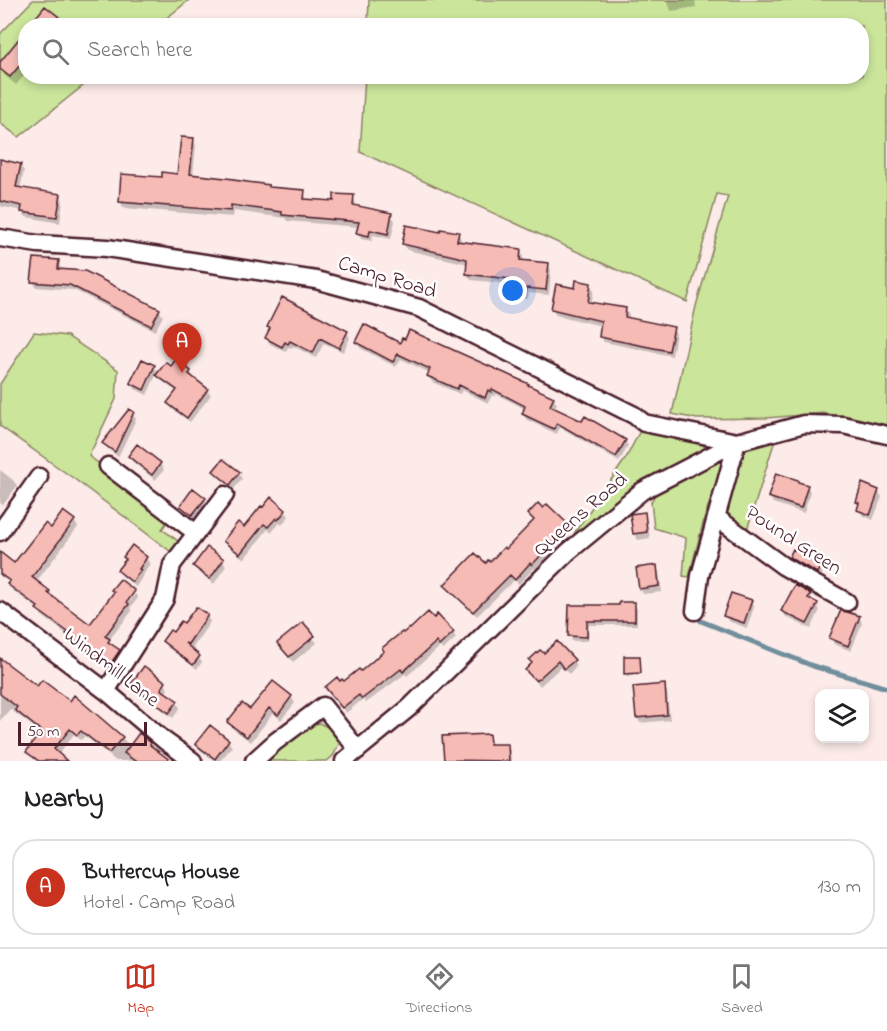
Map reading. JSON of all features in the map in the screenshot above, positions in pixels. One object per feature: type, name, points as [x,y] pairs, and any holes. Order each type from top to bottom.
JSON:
[{"type":"street","name":"Camp Road","points":[[0,238],[38,244],[106,248],[316,280],[419,308],[634,415],[644,423],[737,442]]},
{"type":"street","name":"Queens Road","points":[[344,761],[409,708],[568,552],[642,491],[737,442],[804,424],[843,425],[887,435]]},
{"type":"street","name":"Pound Green","points":[[695,611],[700,576],[737,442]]},
{"type":"street","points":[[108,466],[196,533]]},
{"type":"street","points":[[0,532],[39,477]]},
{"type":"street","points":[[106,691],[165,599],[172,565],[225,495]]},
{"type":"street","name":"Pound Green","points":[[716,516],[783,566],[847,602]]},
{"type":"street","name":"Windmill Lane","points":[[0,611],[106,691],[165,741],[193,761]]},
{"type":"street","points":[[254,761],[274,742],[323,706],[358,750]]},
{"type":"green space","points":[[33,0],[189,0],[167,18],[18,18],[18,84],[85,84],[19,137],[0,123],[0,34]]},
{"type":"green space","points":[[369,0],[887,0],[887,429],[825,413],[766,418],[697,419],[672,414],[696,306],[728,196],[717,194],[687,302],[360,152],[365,84],[869,84],[869,18],[368,18]]},
{"type":"green space","points":[[34,332],[67,336],[118,370],[116,399],[89,456],[170,518],[162,529],[182,544],[174,554],[0,426],[0,384]]},
{"type":"green space","points":[[644,423],[652,431],[700,443],[713,453],[775,440],[746,533],[723,518],[720,475],[706,512],[689,577],[683,576],[686,538],[654,528],[651,502],[655,495],[714,464],[703,450],[568,552],[575,532],[626,458]]},
{"type":"green space","points":[[319,723],[334,730],[339,744],[333,756],[327,761],[264,761],[299,729]]},
{"type":"building","points":[[45,6],[59,17],[58,18],[35,18]]},
{"type":"building","points":[[18,40],[18,68],[10,77],[0,69],[0,62]]},
{"type":"building","points":[[181,137],[194,138],[190,174],[234,179],[269,185],[269,187],[305,190],[304,199],[334,201],[334,194],[354,195],[353,205],[392,213],[388,234],[370,230],[369,236],[356,233],[359,222],[282,215],[282,212],[231,205],[231,211],[119,202],[121,174],[162,177],[162,172],[177,174]]},
{"type":"building","points":[[0,159],[21,164],[16,187],[61,194],[57,217],[21,212],[22,206],[0,201]]},
{"type":"building","points":[[406,225],[440,232],[441,229],[459,232],[457,241],[521,249],[520,260],[549,263],[546,290],[526,288],[526,294],[509,293],[510,279],[466,274],[467,259],[402,244]]},
{"type":"building","points":[[34,258],[59,260],[58,269],[85,271],[160,309],[151,326],[70,285],[31,282]]},
{"type":"building","points":[[576,280],[591,283],[588,302],[626,308],[625,317],[674,327],[669,351],[599,337],[601,321],[551,309],[556,284],[575,288]]},
{"type":"building","points":[[282,297],[348,331],[339,348],[320,338],[313,353],[290,341],[288,344],[285,342],[282,347],[265,338],[270,328],[267,327]]},
{"type":"building","points":[[364,324],[400,343],[402,338],[405,339],[409,330],[529,384],[554,397],[550,406],[582,421],[585,416],[626,440],[616,457],[557,423],[554,429],[522,414],[525,406],[492,389],[491,392],[488,390],[485,398],[459,385],[457,389],[427,376],[430,369],[398,354],[393,362],[355,342]]},
{"type":"building","points":[[142,359],[155,365],[144,390],[130,383]]},
{"type":"building","points":[[176,359],[191,371],[189,374],[208,389],[187,418],[167,403],[177,390],[156,375],[166,362],[171,366]]},
{"type":"building","points":[[129,409],[134,412],[115,452],[102,443]]},
{"type":"building","points":[[137,444],[161,463],[152,475],[128,456]]},
{"type":"building","points":[[223,459],[240,472],[230,485],[213,471]]},
{"type":"building","points":[[776,473],[808,485],[801,508],[768,497]]},
{"type":"building","points":[[862,483],[879,490],[870,515],[857,510],[859,503],[856,502]]},
{"type":"building","points":[[193,488],[206,498],[192,515],[180,506]]},
{"type":"building","points":[[271,497],[286,510],[278,520],[276,518],[268,527],[264,524],[240,554],[223,541],[238,522],[244,527]]},
{"type":"building","points":[[538,503],[543,508],[547,504],[569,525],[532,565],[530,563],[515,580],[510,575],[473,612],[444,585],[475,553],[486,563],[488,560],[490,562],[504,547],[506,549],[534,520],[528,514]]},
{"type":"building","points":[[63,511],[75,520],[32,577],[50,591],[48,593],[90,624],[114,592],[111,590],[120,579],[135,591],[127,602],[129,604],[105,636],[110,639],[108,642],[120,650],[109,666],[36,609],[38,607],[7,584],[10,581],[0,574],[0,552],[14,563],[45,523],[51,528]]},
{"type":"building","points":[[645,512],[647,532],[633,534],[630,514]]},
{"type":"building","points":[[132,545],[147,557],[132,582],[117,570],[126,559],[123,557]]},
{"type":"building","points":[[207,547],[224,559],[210,579],[193,566]]},
{"type":"building","points":[[793,549],[822,563],[817,573],[789,557]]},
{"type":"building","points":[[657,565],[659,586],[639,589],[636,568]]},
{"type":"building","points":[[795,585],[811,594],[808,598],[818,603],[807,624],[781,611]]},
{"type":"building","points":[[731,593],[752,600],[744,623],[723,616]]},
{"type":"building","points":[[619,602],[635,602],[635,621],[587,621],[587,637],[568,636],[569,605],[619,605]]},
{"type":"building","points":[[196,607],[208,615],[188,644],[185,643],[200,656],[193,665],[162,641],[181,621],[184,623]]},
{"type":"building","points":[[841,610],[860,616],[848,646],[829,638]]},
{"type":"building","points":[[428,612],[434,618],[437,614],[454,632],[439,646],[436,642],[403,672],[401,669],[362,699],[359,695],[342,708],[325,687],[337,677],[340,681],[342,679],[344,681],[359,669],[361,671],[384,651],[382,648],[402,632],[410,629]]},
{"type":"building","points":[[303,622],[315,636],[289,657],[277,643]]},
{"type":"building","points":[[557,641],[575,660],[564,669],[558,661],[536,681],[525,670],[532,663],[529,660],[540,650],[544,653]]},
{"type":"building","points":[[624,656],[640,656],[641,673],[624,674]]},
{"type":"building","points":[[0,658],[37,686],[42,680],[70,701],[74,695],[123,737],[109,753],[81,731],[77,735],[70,729],[54,749],[67,761],[39,761],[26,752],[41,731],[15,710],[17,707],[0,694]]},
{"type":"building","points":[[144,666],[166,682],[161,689],[178,701],[169,713],[130,685]]},
{"type":"building","points":[[273,681],[292,696],[278,715],[269,708],[247,737],[227,722],[242,703],[250,709]]},
{"type":"building","points":[[665,684],[667,715],[636,718],[633,687]]},
{"type":"building","points":[[210,725],[229,740],[215,759],[195,744]]},
{"type":"building","points":[[139,733],[171,761],[135,761],[124,753]]},
{"type":"building","points":[[489,734],[490,744],[508,744],[509,761],[444,760],[442,736]]},
{"type":"waterway","points":[[701,621],[813,666],[887,688]]},
{"type":"place","name":"Buttercup House","points":[[182,373]]}]
